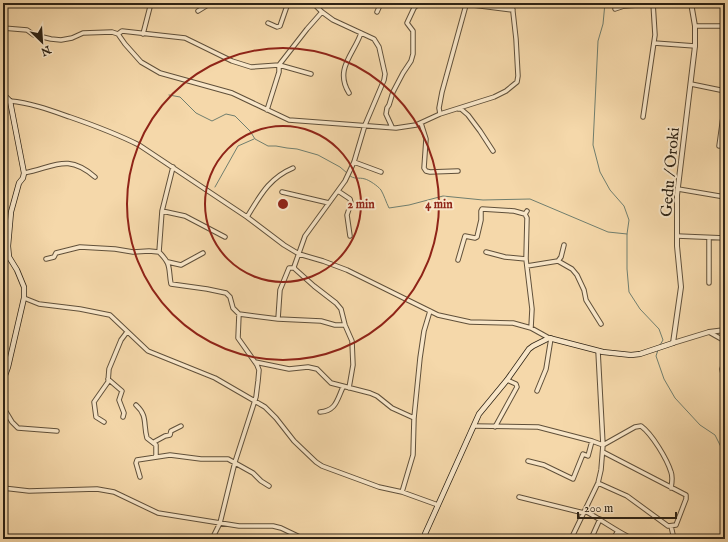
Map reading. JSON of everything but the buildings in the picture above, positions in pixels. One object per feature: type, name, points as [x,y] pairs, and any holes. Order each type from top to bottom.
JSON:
[{"type":"main road","points":[[3,94],[10,101],[24,173],[23,178],[19,183],[11,212],[5,251],[20,276],[24,287],[24,298],[8,367],[3,381]]},
{"type":"main road","points":[[424,539],[474,426],[483,410],[529,349],[550,338],[598,351],[631,354],[647,352],[673,343]]},
{"type":"street","points":[[143,34],[151,3]]},
{"type":"street","points":[[198,11],[211,3]]},
{"type":"street","points":[[268,23],[277,27],[280,26],[288,3]]},
{"type":"street","points":[[294,268],[305,236],[345,181],[354,162],[365,126],[384,80],[385,74],[384,61],[377,42],[374,39],[333,20],[313,3]]},
{"type":"street","points":[[377,12],[380,3]]},
{"type":"street","points":[[392,127],[386,114],[387,108],[397,84],[411,61],[413,54],[413,31],[408,23],[414,8],[419,3]]},
{"type":"street","points":[[457,3],[513,10]]},
{"type":"street","points":[[118,34],[141,62],[160,73],[232,93],[289,120],[365,126],[407,126],[421,123],[440,114],[494,97],[506,91],[516,82],[518,76],[512,3]]},
{"type":"street","points":[[616,8],[653,3],[655,35],[643,118]]},
{"type":"street","name":"Gedu / Oroki","points":[[673,343],[681,287],[677,236],[678,189],[696,46],[695,26],[691,3]]},
{"type":"street","points":[[440,114],[439,108],[442,92],[466,5]]},
{"type":"street","points":[[267,110],[279,72],[279,65],[306,29],[322,12]]},
{"type":"street","points":[[695,26],[725,26]]},
{"type":"street","points":[[3,28],[27,30],[34,35],[61,40],[87,33],[108,31],[118,34],[122,32],[189,39],[224,57],[251,67],[279,65],[311,74]]},
{"type":"street","points":[[349,93],[343,79],[344,70],[348,58],[358,43],[361,33]]},
{"type":"street","points":[[654,43],[696,46]]},
{"type":"street","points":[[691,84],[725,91]]},
{"type":"street","points":[[10,101],[26,102],[37,105],[122,136],[173,167],[299,254],[348,270],[430,311],[451,319],[470,322],[513,322],[531,328],[550,338],[546,368],[537,391]]},
{"type":"street","points":[[719,146],[725,102]]},
{"type":"street","points":[[456,109],[461,109],[468,115],[493,151]]},
{"type":"street","points":[[421,123],[426,139],[424,168],[426,171],[458,171]]},
{"type":"street","points":[[354,162],[381,172]]},
{"type":"street","points":[[24,173],[63,163],[73,164],[95,177]]},
{"type":"street","points":[[159,252],[162,211],[173,167]]},
{"type":"street","points":[[247,217],[268,185],[277,176],[292,168]]},
{"type":"street","points":[[678,189],[725,197]]},
{"type":"street","points":[[338,191],[350,199],[351,203],[347,215],[350,236]]},
{"type":"street","points":[[282,192],[329,203]]},
{"type":"street","points":[[458,260],[465,236],[477,237],[482,209],[526,212],[526,259],[532,303],[531,328]]},
{"type":"street","points":[[162,211],[185,216],[225,237]]},
{"type":"street","points":[[677,236],[725,238]]},
{"type":"street","points":[[709,238],[709,283]]},
{"type":"street","points":[[558,261],[561,257],[564,244]]},
{"type":"street","points":[[46,259],[54,257],[56,253],[80,247],[115,248],[133,252],[159,252],[168,262],[171,284],[226,293],[230,297],[233,308],[239,314],[278,319],[321,321],[345,325]]},
{"type":"street","points":[[486,252],[505,258],[526,259]]},
{"type":"street","points":[[168,262],[181,264],[203,253]]},
{"type":"street","points":[[527,266],[558,261],[572,269],[577,275],[584,290],[586,300],[601,324]]},
{"type":"street","points":[[278,319],[280,290],[289,268],[294,268]]},
{"type":"street","points":[[294,268],[336,303],[340,309],[352,341],[353,365],[349,388]]},
{"type":"street","points":[[24,298],[34,303],[80,309],[110,315],[148,351],[215,378],[255,401],[274,415],[294,441],[322,466],[379,487],[402,492],[438,505]]},
{"type":"street","points":[[402,492],[413,455],[414,418],[422,342],[430,311]]},
{"type":"street","points":[[212,539],[220,523],[235,462],[257,393],[259,370],[238,338],[239,314]]},
{"type":"street","points":[[673,343],[709,332],[725,330]]},
{"type":"street","points":[[104,422],[96,417],[93,404],[94,399],[106,385],[109,369],[120,340],[127,332]]},
{"type":"street","points":[[709,332],[725,341]]},
{"type":"street","points":[[571,539],[598,484],[603,452],[598,351]]},
{"type":"street","points":[[725,359],[722,369],[725,385]]},
{"type":"street","points":[[255,362],[289,369],[304,367],[313,368],[320,371],[331,383],[377,396],[392,408],[414,418]]},
{"type":"street","points":[[108,379],[122,391],[119,400],[124,413],[123,417]]},
{"type":"street","points":[[495,427],[517,387],[516,384],[507,380]]},
{"type":"street","points":[[320,412],[329,410],[334,406],[343,387]]},
{"type":"street","points":[[136,405],[144,415],[147,438],[154,442],[156,447],[156,456]]},
{"type":"street","points":[[3,407],[12,422],[18,428],[57,431]]},
{"type":"street","points":[[154,442],[170,435],[171,431],[181,426]]},
{"type":"street","points":[[474,426],[538,427],[603,445]]},
{"type":"street","points":[[603,445],[635,426],[641,426],[661,450],[668,463],[672,477],[671,488]]},
{"type":"street","points":[[528,461],[544,465],[573,479],[583,454],[588,456],[592,441]]},
{"type":"street","points":[[598,484],[627,496],[666,525],[671,526],[676,525],[686,496],[603,452]]},
{"type":"street","points":[[140,477],[136,462],[139,459],[156,456],[181,455],[201,459],[222,458],[235,462],[269,486]]},
{"type":"street","points":[[3,488],[29,491],[97,489],[114,492],[158,513],[239,526],[273,526],[281,528],[304,539]]},
{"type":"street","points":[[519,497],[584,512],[600,519],[633,539]]},
{"type":"street","points":[[591,539],[600,519]]},
{"type":"street","points":[[671,526],[674,539]]},
{"type":"street","points":[[613,539],[618,531]]},
{"type":"waterway","points":[[605,3],[603,24],[598,41],[593,145],[600,172],[610,190],[624,206],[629,220],[627,234],[627,269],[629,292],[640,309],[659,329],[663,340],[660,345]]},
{"type":"waterway","points":[[169,95],[180,97],[196,113],[212,121],[226,114],[235,116],[250,131],[255,139],[268,146],[297,149],[318,155],[340,167],[347,173]]},
{"type":"waterway","points":[[215,187],[238,146],[254,139]]},
{"type":"waterway","points":[[349,175],[363,178],[378,187],[381,190],[389,208],[409,205],[443,196],[483,200],[530,199],[608,232],[627,234]]},
{"type":"waterway","points":[[658,350],[656,356],[664,379],[675,398],[700,425],[715,435],[723,451],[725,463]]},
{"type":"waterway","points":[[725,484],[725,498]]}]
